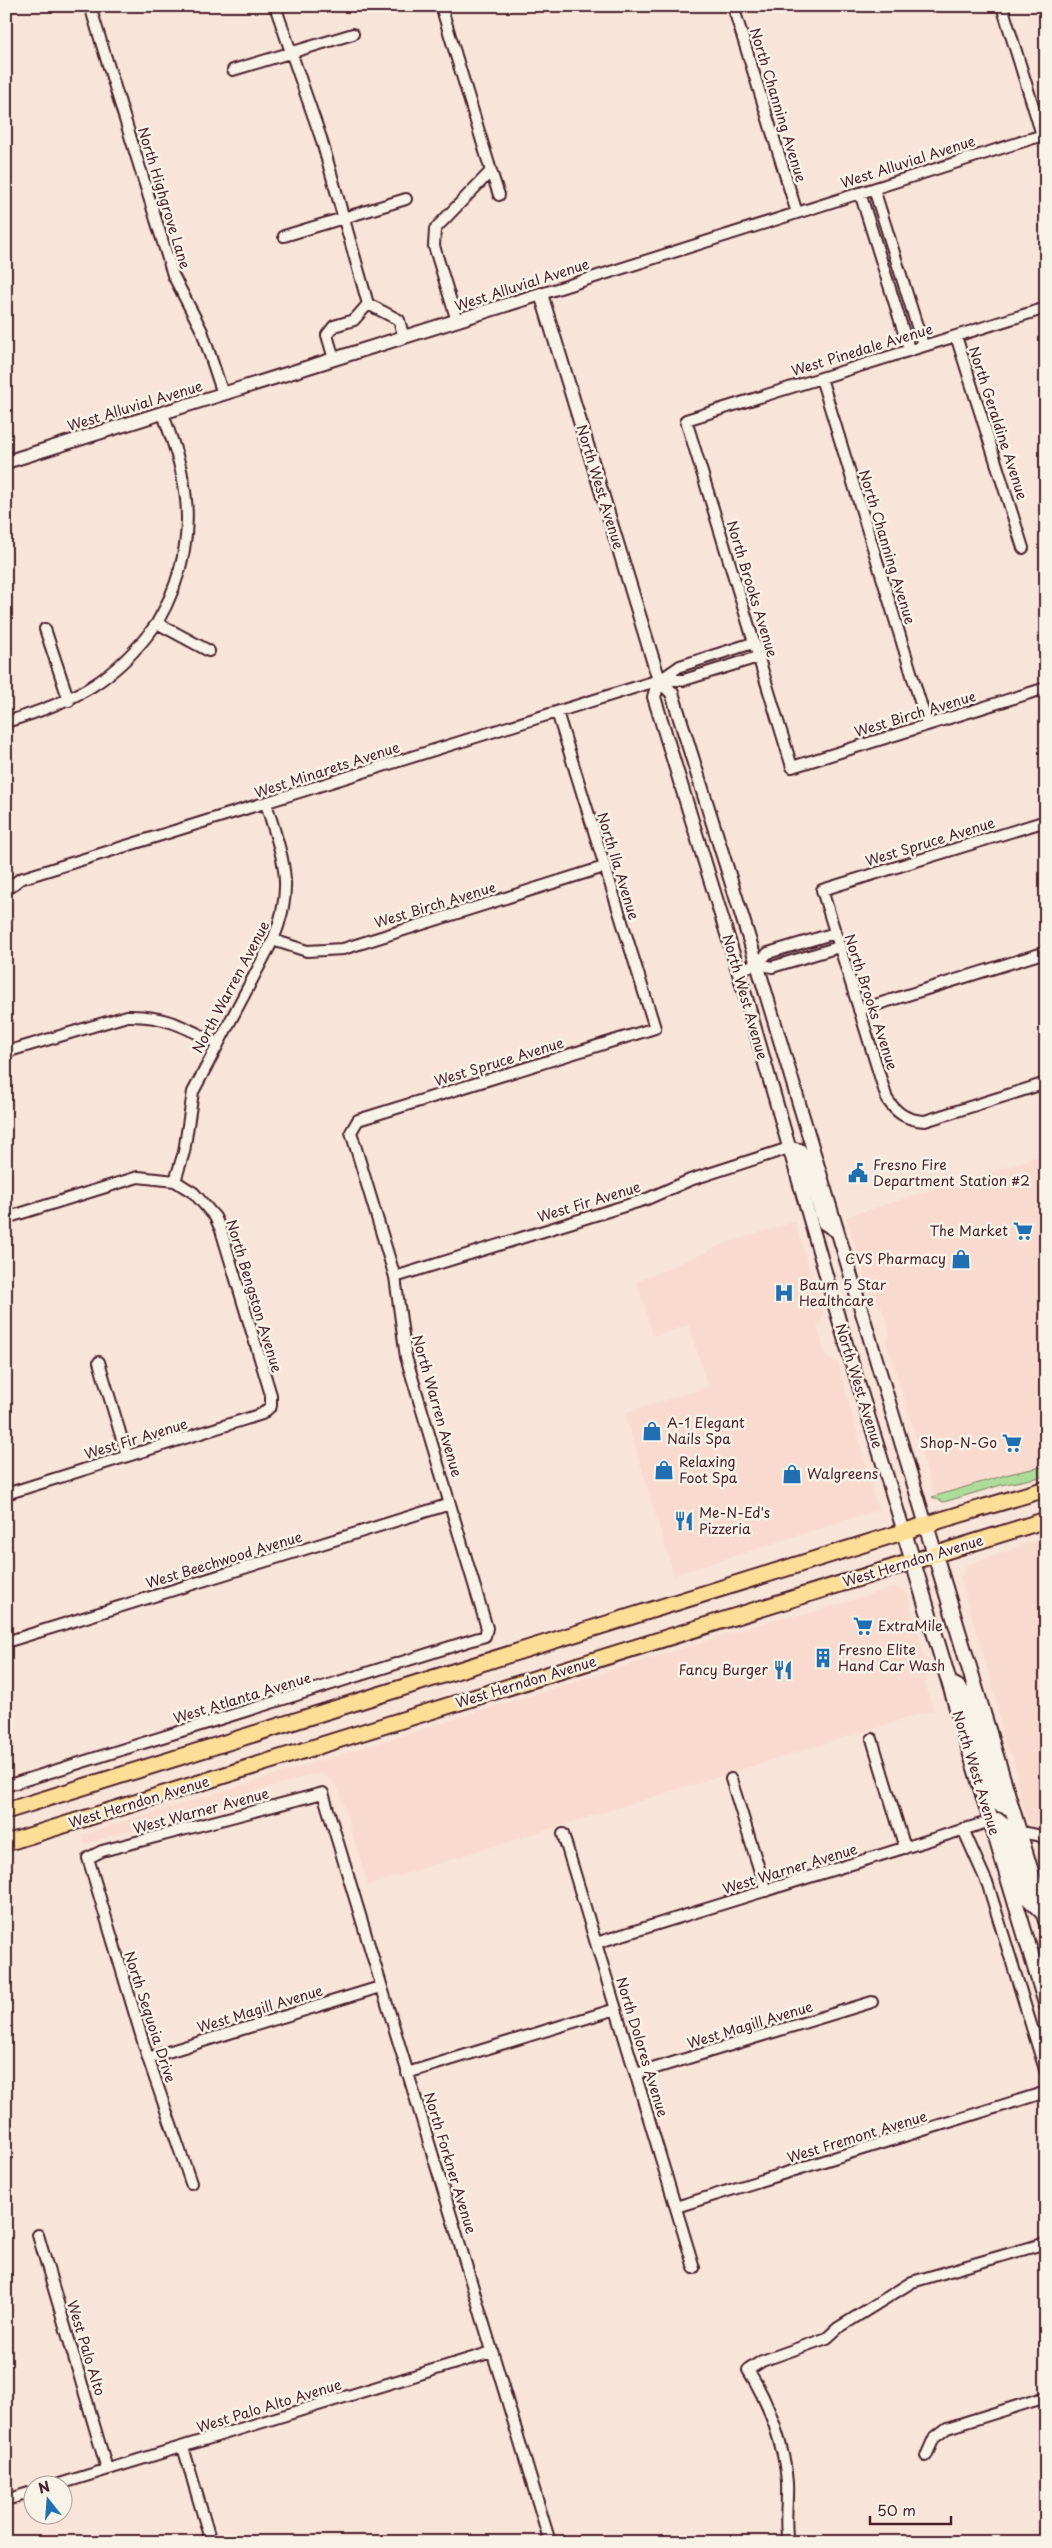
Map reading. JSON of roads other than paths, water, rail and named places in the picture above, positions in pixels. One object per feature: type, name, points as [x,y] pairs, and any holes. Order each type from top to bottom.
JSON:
[{"type":"main road","points":[[6,1811],[1046,1489]]},
{"type":"main road","name":"West Herndon Avenue","points":[[6,1843],[912,1560],[1046,1520]]},
{"type":"main road","name":"North West Avenue","points":[[926,1525],[1045,1916]]},
{"type":"main road","name":"North West Avenue","points":[[904,1532],[1046,2004]]},
{"type":"main road","points":[[950,1684],[956,1686],[961,1692],[971,1710],[982,1748],[998,1766]]},
{"type":"main road","points":[[968,1744],[987,1770],[999,1804],[1011,1808]]},
{"type":"main road","points":[[991,1821],[997,1820],[1006,1827],[1028,1898],[1045,1916]]},
{"type":"street","name":"North Highgrove Lane","points":[[90,6],[172,275],[202,332],[222,394]]},
{"type":"street","points":[[275,6],[321,138],[342,219],[368,304]]},
{"type":"street","points":[[440,6],[499,195]]},
{"type":"street","name":"North Channing Avenue","points":[[733,6],[797,213]]},
{"type":"street","points":[[1002,6],[1044,135]]},
{"type":"street","points":[[233,70],[353,34]]},
{"type":"street","name":"West Alluvial Avenue","points":[[6,462],[1044,135]]},
{"type":"street","points":[[457,321],[434,246],[435,229],[491,171]]},
{"type":"street","points":[[874,189],[923,345]]},
{"type":"street","points":[[860,193],[909,349]]},
{"type":"street","points":[[284,236],[406,199]]},
{"type":"street","name":"North West Avenue","points":[[541,294],[659,680],[672,692],[757,964],[926,1525]]},
{"type":"street","points":[[368,304],[387,312],[399,320],[404,338]]},
{"type":"street","points":[[334,359],[327,335],[334,326],[354,320],[368,304]]},
{"type":"street","name":"West Pinedale Avenue","points":[[686,420],[909,349],[1046,308]]},
{"type":"street","name":"North Geraldine Avenue","points":[[956,336],[1023,548]]},
{"type":"street","name":"North Channing Avenue","points":[[821,378],[927,724]]},
{"type":"street","points":[[6,722],[69,701],[116,670],[130,657],[157,623],[171,600],[181,570],[187,511],[182,475],[163,413]]},
{"type":"street","name":"North Brooks Avenue","points":[[686,420],[792,767]]},
{"type":"street","points":[[157,623],[209,651]]},
{"type":"street","points":[[45,629],[69,701]]},
{"type":"street","name":"West Minarets Avenue","points":[[6,890],[20,879],[659,680],[680,666],[753,643]]},
{"type":"street","name":"West Minarets Avenue","points":[[659,680],[684,680],[758,657]]},
{"type":"street","name":"North West Avenue","points":[[659,680],[654,697],[738,970],[842,1334],[904,1532]]},
{"type":"street","name":"West Birch Avenue","points":[[792,767],[1046,688]]},
{"type":"street","name":"North Ila Avenue","points":[[557,712],[654,1028]]},
{"type":"street","name":"North Warren Avenue","points":[[175,1181],[184,1152],[193,1092],[274,940],[282,919],[287,887],[283,859],[266,803]]},
{"type":"street","name":"West Spruce Avenue","points":[[822,890],[1046,821]]},
{"type":"street","name":"West Birch Avenue","points":[[274,940],[307,951],[343,949],[604,867]]},
{"type":"street","name":"North Brooks Avenue","points":[[822,890],[887,1099],[894,1110],[913,1120],[925,1121],[1046,1083]]},
{"type":"street","points":[[738,970],[757,964],[768,953],[834,933]]},
{"type":"street","points":[[757,964],[772,967],[839,947]]},
{"type":"street","points":[[859,1010],[1046,952]]},
{"type":"street","points":[[6,1052],[126,1016],[151,1016],[172,1020],[218,1044]]},
{"type":"street","name":"West Spruce Avenue","points":[[354,1125],[358,1120],[654,1028]]},
{"type":"street","name":"North Warren Avenue","points":[[354,1125],[351,1132],[395,1277],[406,1357],[487,1628],[485,1636]]},
{"type":"street","points":[[789,1148],[800,1150],[803,1155],[824,1223],[836,1231]]},
{"type":"street","name":"West Fir Avenue","points":[[395,1277],[647,1199],[690,1180],[789,1148]]},
{"type":"street","points":[[6,1218],[138,1177],[175,1181]]},
{"type":"street","name":"North Bengston Avenue","points":[[175,1181],[194,1193],[206,1205],[221,1230],[271,1395],[271,1406]]},
{"type":"street","points":[[99,1362],[128,1456]]},
{"type":"street","name":"West Fir Avenue","points":[[6,1494],[262,1414],[271,1406]]},
{"type":"street","name":"West Beechwood Avenue","points":[[6,1642],[450,1504]]},
{"type":"street","name":"West Atlanta Avenue","points":[[6,1786],[485,1636]]},
{"type":"street","points":[[872,1738],[905,1848]]},
{"type":"street","points":[[731,1778],[766,1891]]},
{"type":"street","name":"West Warner Avenue","points":[[88,1858],[102,1851],[322,1793]]},
{"type":"street","name":"North Forkner Avenue","points":[[322,1793],[550,2542]]},
{"type":"street","name":"West Warner Avenue","points":[[596,1943],[991,1821]]},
{"type":"street","points":[[963,1829],[988,1885],[1046,2073]]},
{"type":"street","points":[[1020,1832],[1042,1836],[1046,1842]]},
{"type":"street","name":"North Dolores Avenue","points":[[563,1834],[694,2268]]},
{"type":"street","name":"North Sequoia Drive","points":[[88,1858],[148,2058],[190,2183]]},
{"type":"street","name":"West Magill Avenue","points":[[148,2058],[380,1987]]},
{"type":"street","name":"West Magill Avenue","points":[[636,2074],[872,2002]]},
{"type":"street","points":[[407,2072],[616,2009]]},
{"type":"street","name":"West Fremont Avenue","points":[[676,2207],[1046,2092]]},
{"type":"street","name":"West Palo Alto","points":[[38,2235],[107,2469]]},
{"type":"street","points":[[788,2542],[787,2483],[782,2454],[767,2405],[748,2370],[762,2361],[827,2338],[838,2328],[912,2282],[1046,2243]]},
{"type":"street","name":"West Palo Alto Avenue","points":[[72,2480],[492,2352]]},
{"type":"street","points":[[926,2456],[934,2438],[947,2428],[1046,2397]]},
{"type":"street","points":[[183,2447],[211,2542]]},
{"type":"street","points":[[6,2500],[22,2495]]},
{"type":"place","name":"Fresno Fire Department Station #2","points":[[858,1173]]},
{"type":"place","name":"The Market","points":[[1023,1231]]},
{"type":"place","name":"CVS Pharmacy","points":[[961,1259]]},
{"type":"place","name":"Baum 5 Star Healthcare","points":[[784,1293]]},
{"type":"place","name":"A-1 Elegant Nails Spa","points":[[652,1431]]},
{"type":"place","name":"Shop-N-Go","points":[[1012,1443]]},
{"type":"place","name":"Relaxing Foot Spa","points":[[664,1470]]},
{"type":"place","name":"Walgreens","points":[[792,1474]]},
{"type":"place","name":"Me-N-Ed's Pizzeria","points":[[684,1521]]},
{"type":"place","name":"ExtraMile","points":[[863,1626]]},
{"type":"place","name":"Fresno Elite Hand Car Wash","points":[[823,1658]]},
{"type":"place","name":"Fancy Burger","points":[[783,1670]]}]
